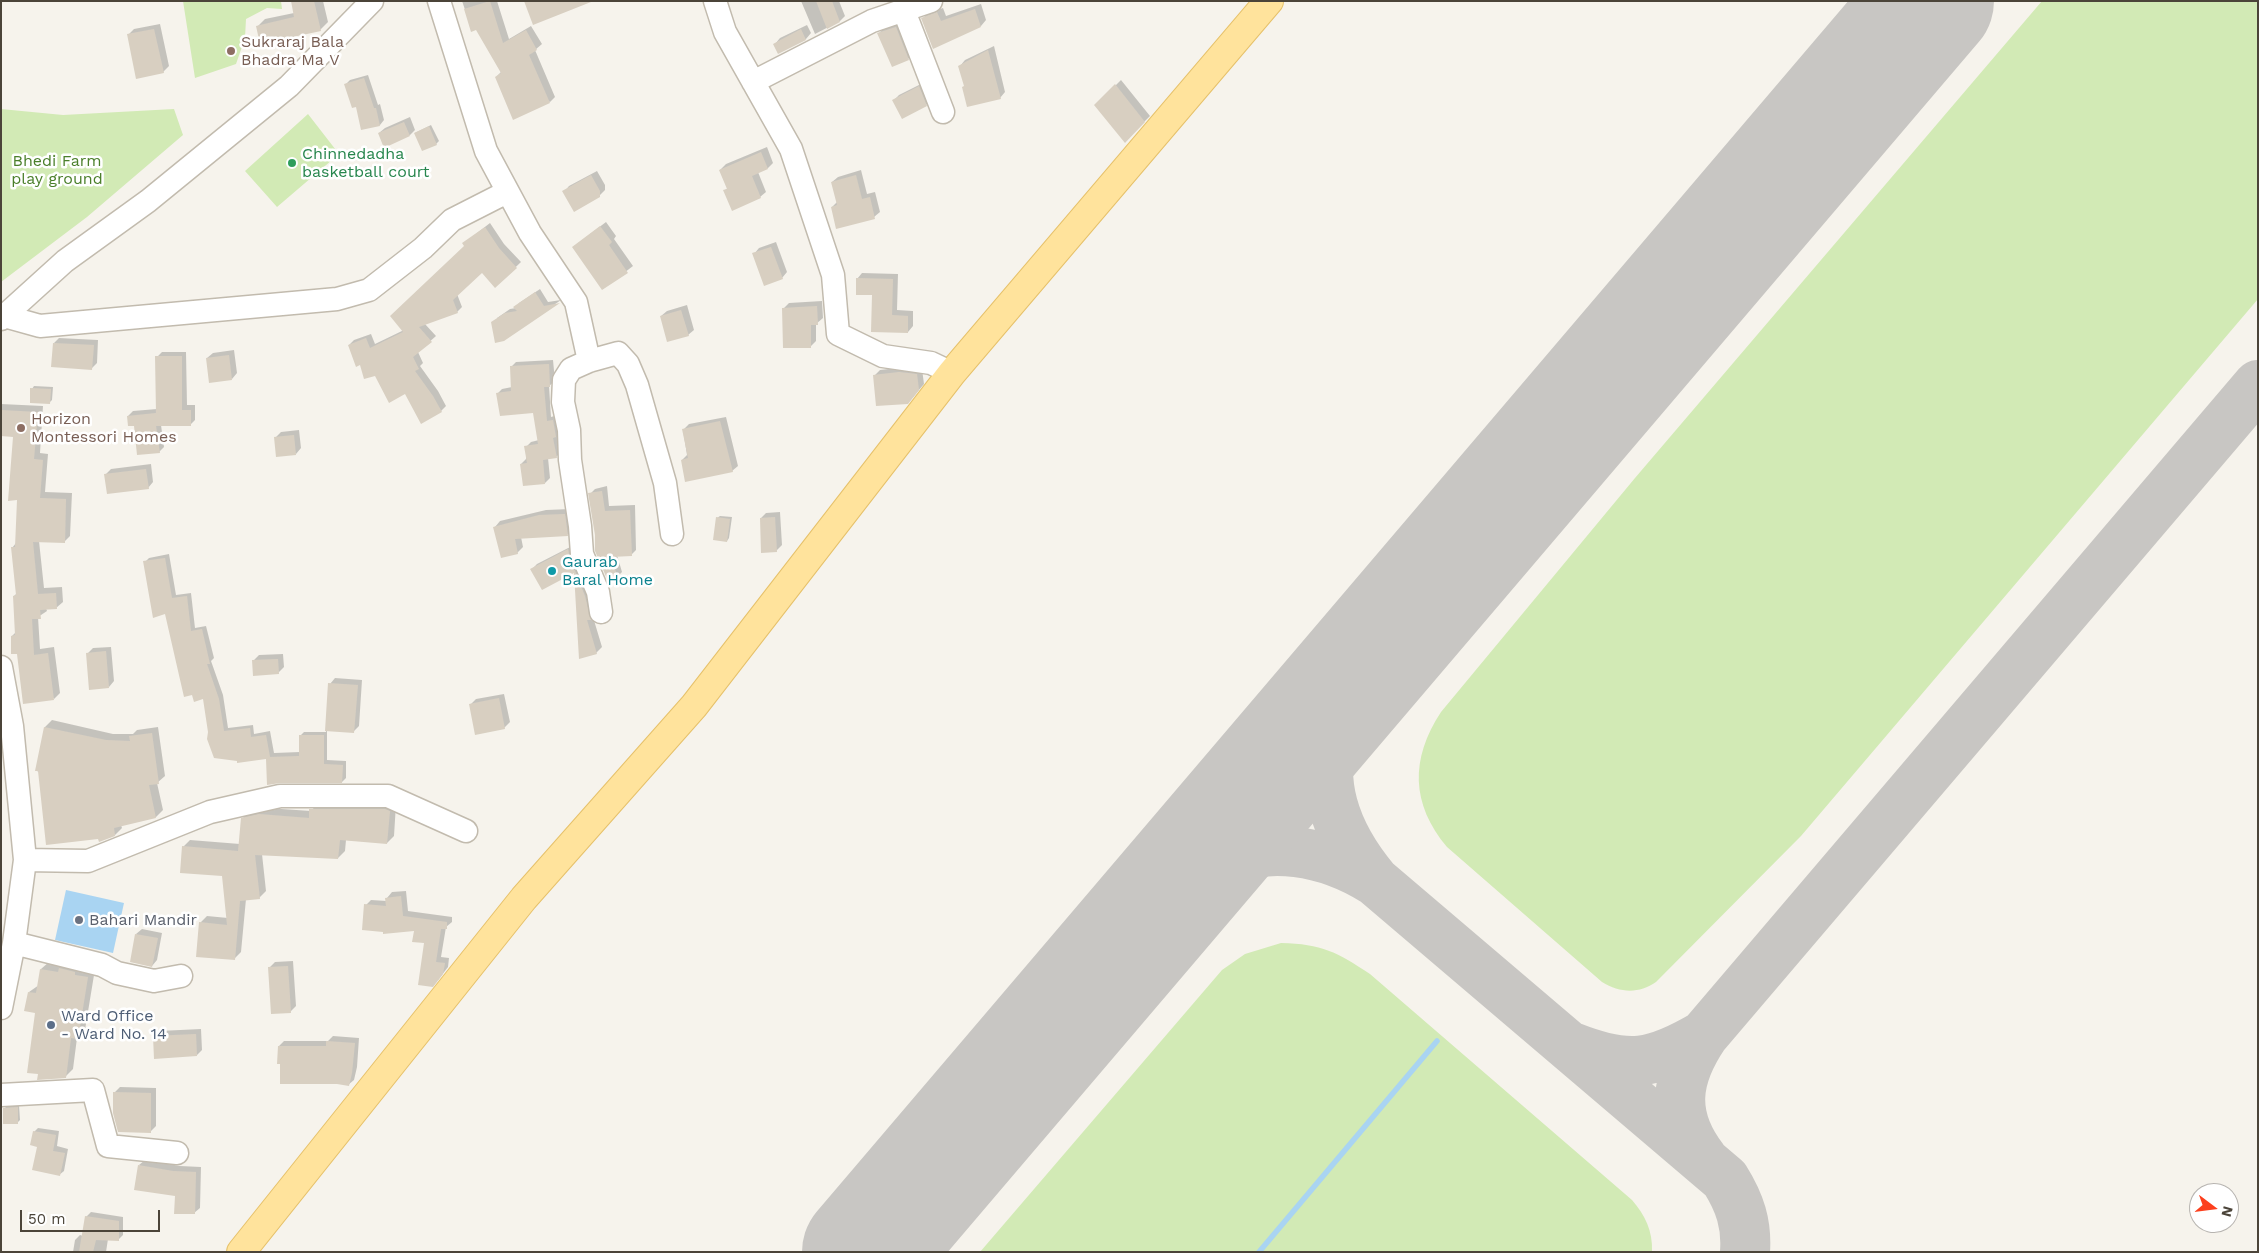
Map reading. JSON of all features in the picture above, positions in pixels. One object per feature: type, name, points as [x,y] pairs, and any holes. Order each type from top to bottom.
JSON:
[{"type":"main road","points":[[241,1252],[524,898],[694,706],[952,373],[1268,1]]},
{"type":"street","points":[[2,316],[65,261],[148,201],[289,86],[372,1]]},
{"type":"street","points":[[439,1],[486,151],[530,233],[576,302],[589,361]]},
{"type":"street","points":[[715,1],[725,32],[791,149],[833,275],[838,334],[883,356],[931,363],[952,373]]},
{"type":"street","points":[[753,82],[870,11],[904,11],[930,1]]},
{"type":"street","points":[[904,11],[943,112]]},
{"type":"street","points":[[2,316],[40,326],[337,299],[369,290],[424,248],[452,220],[507,192]]},
{"type":"street","points":[[601,612],[598,592],[582,554],[580,526],[574,494],[569,430],[563,402],[564,380],[571,369],[589,361],[618,354],[628,364],[637,385],[665,482],[672,534]]},
{"type":"street","points":[[1,667],[12,726],[25,860],[14,943],[1,1008]]},
{"type":"street","points":[[1,810],[18,786]]},
{"type":"street","points":[[25,860],[88,861],[210,812],[280,796],[388,796],[466,831]]},
{"type":"street","points":[[14,943],[102,965],[117,973],[154,981],[181,976]]},
{"type":"street","points":[[1,1095],[93,1090],[108,1146],[177,1153]]},
{"type":"green space","points":[[183,1],[281,1],[282,9],[267,8],[246,19],[245,38],[236,64],[195,78]]},
{"type":"green space","points":[[2042,1],[2258,1],[2258,299],[1801,836],[1656,982],[1643,989],[1629,991],[1609,986],[1602,982],[1447,847],[1435,831],[1421,798],[1419,781],[1424,747],[1431,730],[1441,712],[1635,478]]},
{"type":"green space","name":"Bhedi Farm play ground","points":[[1,109],[63,115],[174,109],[183,135],[87,217],[1,282]]},
{"type":"green space","name":"Chinnedadha basketball court","points":[[308,114],[339,154],[277,207],[245,171]]},
{"type":"green space","points":[[1281,943],[1318,947],[1348,960],[1370,974],[1632,1200],[1641,1212],[1650,1230],[1652,1252],[980,1252],[1222,970],[1245,954]]},
{"type":"water","points":[[66,890],[124,903],[113,953],[55,940]]},
{"type":"building","points":[[291,1],[314,1],[321,31],[260,44],[256,26],[294,17]]},
{"type":"building","points":[[490,1],[503,43],[526,30],[537,50],[529,55],[550,103],[513,120],[495,77],[501,73],[476,30],[471,32],[464,9]]},
{"type":"building","points":[[524,1],[591,1],[591,2],[533,25]]},
{"type":"building","points":[[816,1],[832,1],[840,22],[827,29]]},
{"type":"building","points":[[975,9],[981,27],[933,49],[921,18],[937,12],[941,21]]},
{"type":"building","points":[[896,27],[909,60],[892,67],[877,33]]},
{"type":"building","points":[[154,29],[164,73],[136,79],[127,34]]},
{"type":"building","points":[[801,29],[806,40],[778,54],[773,44]]},
{"type":"building","points":[[988,50],[1001,99],[967,107],[962,87],[964,86],[958,66]]},
{"type":"building","points":[[364,78],[374,108],[376,108],[380,126],[361,130],[356,107],[352,108],[344,84]]},
{"type":"building","points":[[1115,84],[1145,122],[1125,143],[1094,105]]},
{"type":"building","points":[[919,86],[927,106],[902,119],[892,100]]},
{"type":"building","points":[[404,122],[410,136],[384,148],[378,133]]},
{"type":"building","points":[[429,126],[437,145],[422,151],[414,133]]},
{"type":"building","points":[[761,152],[768,169],[752,176],[761,198],[732,211],[723,190],[727,189],[719,170]]},
{"type":"building","points":[[591,175],[600,191],[600,197],[574,212],[562,191]]},
{"type":"building","points":[[856,175],[862,199],[870,197],[875,219],[836,229],[831,207],[837,205],[831,182]]},
{"type":"building","points":[[600,226],[612,242],[609,245],[628,273],[602,290],[572,247]]},
{"type":"building","points":[[485,227],[499,248],[517,268],[495,288],[482,273],[453,300],[458,313],[419,327],[432,342],[413,357],[419,369],[415,371],[442,412],[421,424],[405,394],[389,403],[375,376],[364,379],[360,365],[356,367],[348,345],[366,338],[370,348],[403,332],[390,316],[464,246],[462,243]]},
{"type":"building","points":[[771,247],[783,279],[764,286],[752,253]]},
{"type":"building","points":[[856,278],[893,279],[892,315],[908,316],[908,333],[871,332],[872,295],[856,295]]},
{"type":"building","points":[[535,292],[544,306],[560,303],[504,341],[495,343],[491,322],[505,313],[517,311],[513,307]]},
{"type":"building","points":[[817,306],[818,325],[811,325],[811,348],[783,348],[782,308]]},
{"type":"building","points":[[681,310],[689,336],[667,342],[660,316]]},
{"type":"building","points":[[53,343],[94,345],[92,370],[51,367]]},
{"type":"building","points":[[229,355],[232,380],[209,383],[206,358]]},
{"type":"building","points":[[155,356],[182,356],[182,410],[191,410],[191,426],[156,426],[160,453],[137,455],[134,426],[128,426],[127,416],[156,413]]},
{"type":"building","points":[[549,364],[550,387],[544,387],[547,421],[553,420],[556,437],[553,438],[557,458],[543,460],[545,484],[523,486],[520,464],[527,463],[524,446],[538,444],[533,413],[500,416],[496,393],[511,391],[510,366]]},
{"type":"building","points":[[899,372],[917,374],[919,390],[908,404],[876,406],[873,375]]},
{"type":"building","points":[[30,388],[51,389],[50,404],[30,403]]},
{"type":"building","points":[[1,410],[38,412],[34,459],[43,460],[40,498],[66,499],[65,543],[33,542],[38,594],[56,593],[57,609],[40,610],[41,619],[32,619],[34,655],[48,653],[54,700],[23,704],[17,654],[11,654],[11,636],[15,635],[13,596],[16,595],[11,547],[15,547],[17,500],[8,501],[13,437],[1,436]]},
{"type":"building","points":[[720,421],[733,472],[685,482],[681,460],[688,458],[682,429]]},
{"type":"building","points":[[294,435],[296,455],[276,457],[274,437]]},
{"type":"building","points":[[146,469],[149,489],[107,494],[104,474]]},
{"type":"building","points":[[602,491],[605,511],[630,510],[632,556],[611,557],[618,578],[608,581],[595,551],[595,535],[588,493]]},
{"type":"building","points":[[565,514],[568,536],[515,539],[518,554],[501,558],[493,527],[539,515]]},
{"type":"building","points":[[716,517],[730,519],[727,542],[713,540]]},
{"type":"building","points":[[775,517],[777,552],[761,553],[760,518]]},
{"type":"building","points":[[568,549],[570,559],[585,596],[591,620],[587,620],[597,654],[579,659],[574,573],[542,590],[530,569]]},
{"type":"building","points":[[165,558],[172,598],[187,596],[191,631],[202,629],[210,664],[207,664],[219,699],[224,731],[250,728],[251,737],[266,735],[270,757],[299,756],[299,735],[324,735],[324,764],[343,765],[342,783],[280,783],[267,785],[266,759],[237,763],[237,761],[214,758],[207,739],[208,732],[203,699],[194,702],[192,695],[184,697],[165,614],[153,618],[143,561]]},
{"type":"building","points":[[106,651],[109,688],[89,690],[86,653]]},
{"type":"building","points":[[278,659],[279,674],[253,676],[252,660]]},
{"type":"building","points":[[328,683],[358,685],[354,733],[325,731]]},
{"type":"building","points":[[499,698],[505,729],[475,735],[469,704]]},
{"type":"building","points":[[44,727],[106,740],[130,741],[129,736],[152,733],[159,784],[149,785],[156,818],[114,828],[115,836],[99,842],[98,839],[46,845],[38,771],[35,771]]},
{"type":"building","points":[[309,809],[385,809],[390,811],[387,844],[340,840],[338,859],[255,855],[260,899],[240,901],[235,960],[196,957],[199,922],[227,925],[222,876],[180,873],[182,846],[238,851],[241,818],[259,814],[309,818]]},
{"type":"building","points":[[401,896],[403,916],[447,922],[447,929],[441,929],[436,962],[445,963],[443,974],[433,987],[418,985],[424,943],[412,942],[414,931],[383,934],[383,932],[362,930],[364,904],[386,906],[385,898]]},
{"type":"building","points":[[135,934],[158,938],[152,967],[130,962]]},
{"type":"building","points":[[288,966],[291,1013],[271,1014],[268,967]]},
{"type":"building","points":[[59,968],[75,972],[75,975],[88,977],[78,1039],[71,1038],[66,1078],[37,1080],[38,1074],[27,1073],[35,1013],[24,1011],[28,992],[36,993],[40,969],[58,972]]},
{"type":"building","points":[[196,1034],[197,1056],[154,1059],[153,1036]]},
{"type":"building","points":[[326,1041],[355,1043],[349,1086],[337,1084],[280,1084],[280,1064],[277,1064],[278,1046],[326,1046]]},
{"type":"building","points":[[113,1092],[151,1093],[151,1133],[118,1132],[113,1113]]},
{"type":"building","points":[[18,1107],[18,1124],[3,1124],[3,1108]]},
{"type":"building","points":[[33,1131],[56,1135],[53,1151],[65,1153],[60,1176],[32,1170],[37,1147],[30,1145]]},
{"type":"building","points":[[138,1165],[173,1171],[196,1172],[195,1214],[174,1214],[175,1196],[134,1190]]},
{"type":"building","points":[[85,1216],[119,1221],[119,1241],[96,1240],[93,1252],[79,1252]]},
{"type":"waterway","points":[[1259,1252],[1437,1041]]},
{"type":"taxiway","points":[[1704,1035],[2258,385]]},
{"type":"taxiway","points":[[1363,667],[1345,698],[1337,718],[1328,763],[1329,784],[1333,805],[1349,844],[1375,881]]},
{"type":"taxiway","points":[[1166,898],[1214,866],[1234,858],[1276,851],[1296,852],[1337,862],[1375,881],[1725,1179],[1735,1197],[1744,1223],[1745,1252]]},
{"type":"taxiway","points":[[1572,1047],[1609,1059],[1640,1060],[1670,1053],[1704,1035],[1687,1066],[1680,1097],[1685,1128],[1703,1159]]},
{"type":"runway","points":[[865,1252],[1931,1]]},
{"type":"place","name":"Sukraraj Bala Bhadra Ma V","points":[[231,51]]},
{"type":"place","name":"Chinnedadha basketball court","points":[[292,163]]},
{"type":"place","name":"Horizon Montessori Homes","points":[[21,428]]},
{"type":"place","name":"Gaurab Baral Home","points":[[552,571]]},
{"type":"place","name":"Bahari Mandir","points":[[79,920]]},
{"type":"place","name":"Ward Office - Ward No. 14","points":[[51,1025]]}]
